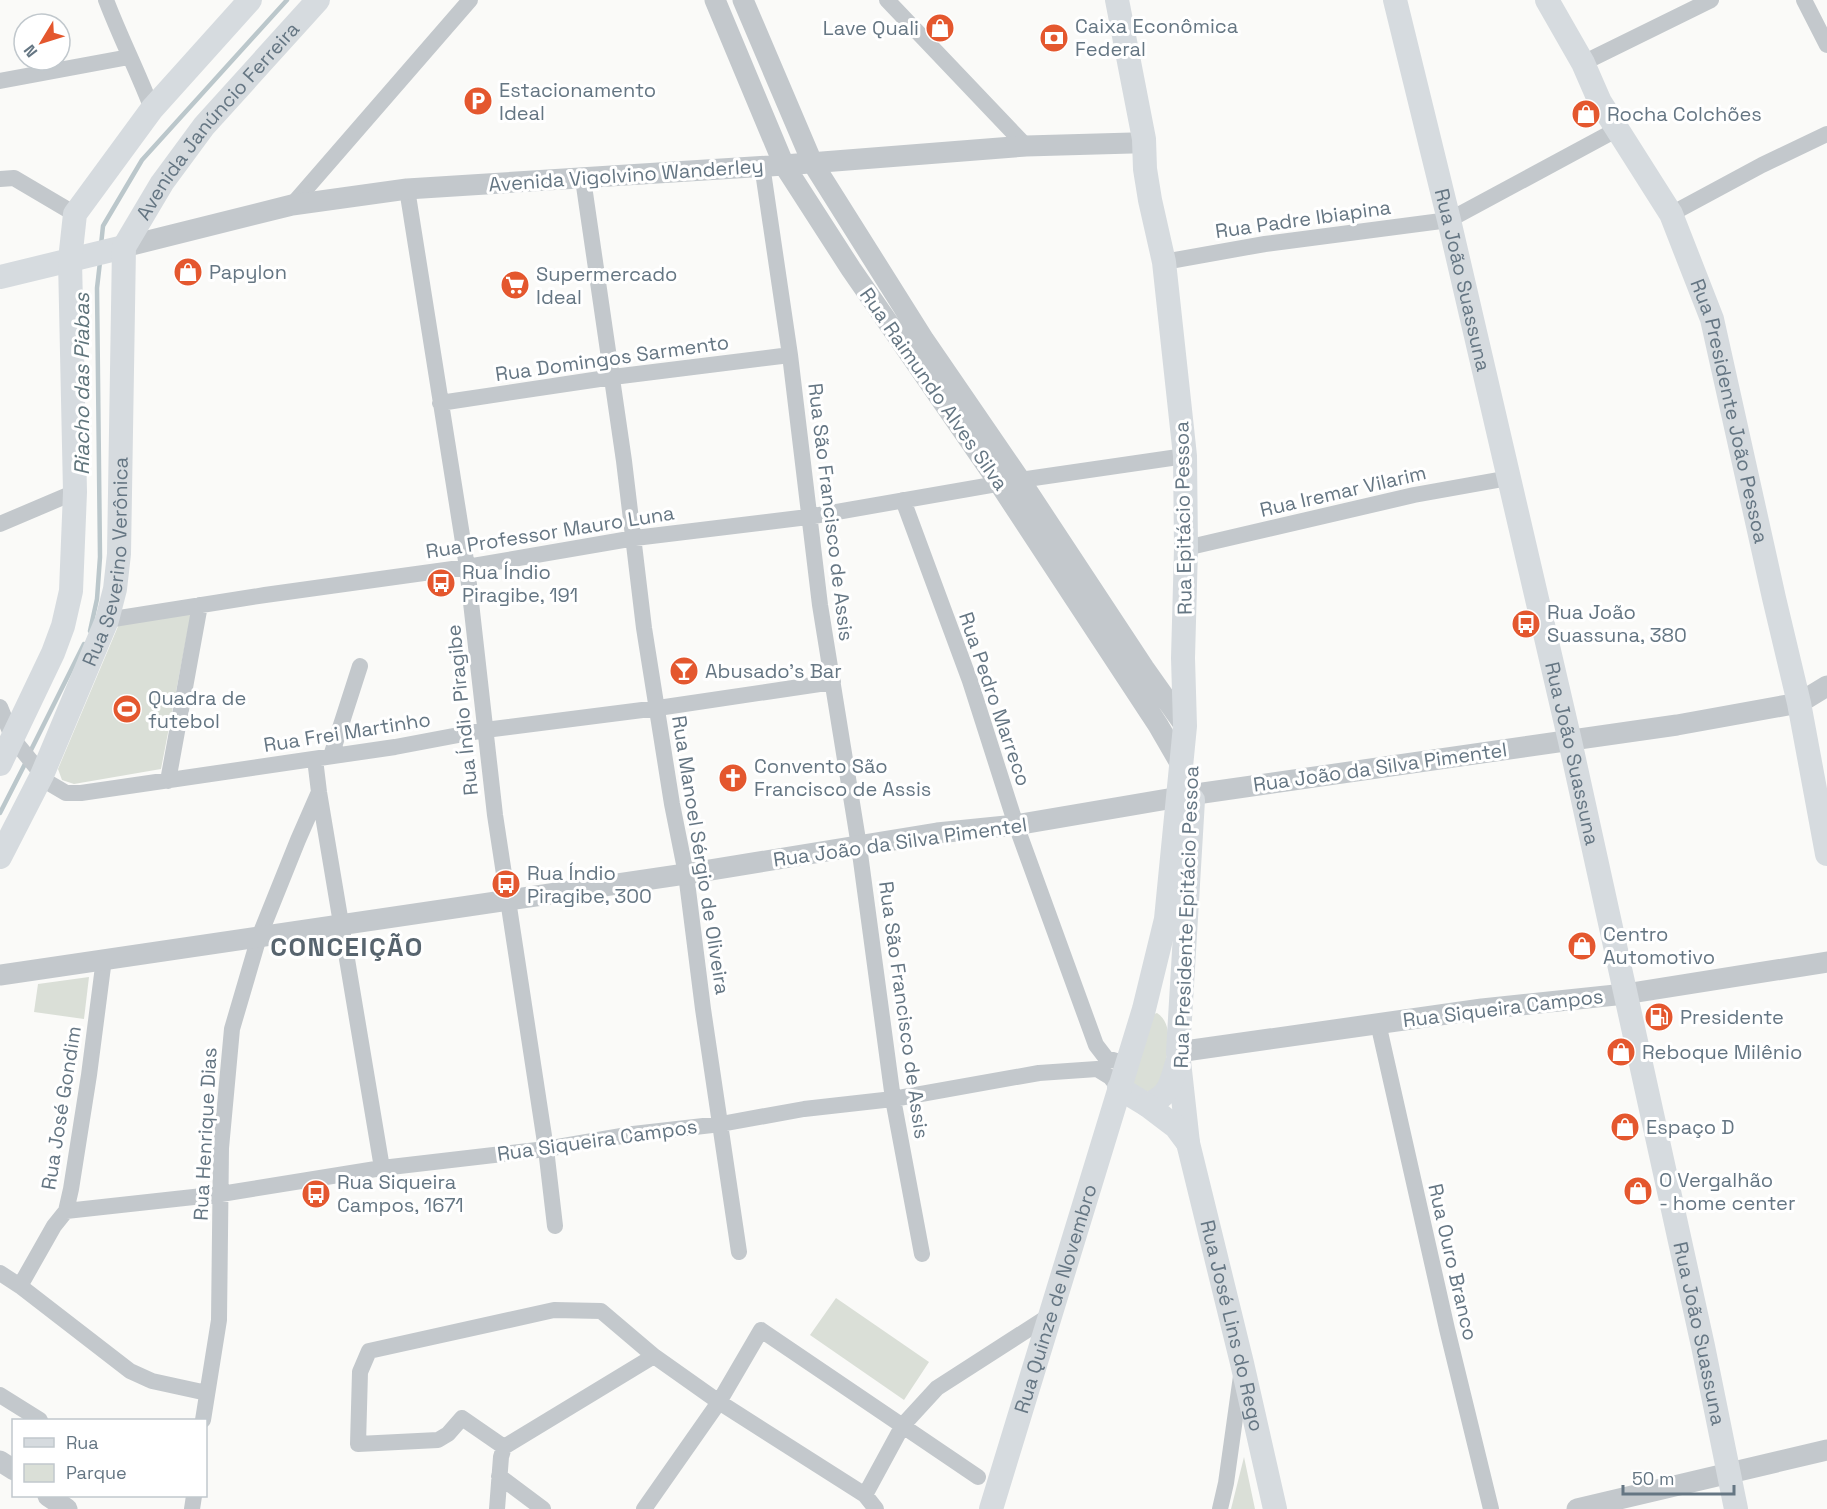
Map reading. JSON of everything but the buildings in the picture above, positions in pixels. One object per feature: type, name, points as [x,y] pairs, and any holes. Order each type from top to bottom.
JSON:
[{"type":"main road","points":[[76,259],[75,214],[152,109],[250,0]]},
{"type":"main road","name":"Avenida Janúncio Ferreira","points":[[120,248],[162,183],[204,126],[318,0]]},
{"type":"main road","points":[[1102,0],[1138,141]]},
{"type":"main road","points":[[1117,0],[1138,141]]},
{"type":"main road","name":"Rua João Suassuna","points":[[1395,0],[1449,220],[1570,741],[1703,1346],[1736,1509]]},
{"type":"main road","name":"Rua Presidente João Pessoa","points":[[1547,0],[1583,63],[1600,102],[1616,130],[1671,214],[1712,319],[1799,703],[1827,854]]},
{"type":"main road","name":"Rua Epitácio Pessoa","points":[[1138,141],[1164,261],[1185,456],[1186,548],[1183,658],[1185,726],[1180,763],[1185,796]]},
{"type":"main road","points":[[0,276],[120,248]]},
{"type":"main road","name":"Rua Severino Verônica","points":[[0,857],[42,775],[107,620],[116,589],[119,554],[120,248]]},
{"type":"main road","name":"Rua Severino Verônica","points":[[0,764],[63,626],[71,591],[75,492],[76,259]]},
{"type":"main road","name":"Rua Presidente Epitácio Pessoa","points":[[1119,1088],[1144,1009],[1166,919],[1191,756],[1185,726]]},
{"type":"main road","name":"Rua Presidente Epitácio Pessoa","points":[[1185,796],[1179,1046],[1188,1143]]},
{"type":"main road","points":[[1144,1009],[1159,1008],[1175,1018],[1179,1046],[1167,1092],[1161,1099],[1147,1105]]},
{"type":"main road","points":[[1119,1088],[1176,1127],[1188,1143]]},
{"type":"main road","name":"Rua Quinze de Novembro","points":[[990,1509],[1052,1314],[1119,1088]]},
{"type":"main road","name":"Rua José Lins do Rego","points":[[1188,1143],[1275,1509]]},
{"type":"street","points":[[105,0],[152,109]]},
{"type":"street","points":[[292,205],[470,0]]},
{"type":"street","points":[[719,9],[744,0]]},
{"type":"street","name":"Rua Raimundo Alves Silva","points":[[744,0],[812,162],[871,256],[916,345],[999,483],[1158,725],[1180,763]]},
{"type":"street","points":[[887,0],[1026,146]]},
{"type":"street","points":[[1583,63],[1711,0]]},
{"type":"street","points":[[1803,0],[1827,45]]},
{"type":"street","name":"Rua Raimundo Alves Silva","points":[[719,9],[773,165],[851,269],[916,345],[1020,480],[1185,726]]},
{"type":"street","points":[[0,81],[129,57]]},
{"type":"street","points":[[1449,220],[1616,130]]},
{"type":"street","points":[[1671,214],[1762,165],[1827,134]]},
{"type":"street","name":"Avenida Vigolvino Wanderley","points":[[120,248],[292,205],[407,189],[583,179],[1026,146],[1138,141]]},
{"type":"street","name":"Rua São Francisco de Assis","points":[[773,165],[789,355],[808,517],[859,846],[893,1099],[922,1254]]},
{"type":"street","points":[[0,180],[14,178],[75,214]]},
{"type":"street","name":"Rua Manoel Sérgio de Oliveira","points":[[583,179],[613,377],[644,628],[672,804],[686,874],[703,1009],[739,1252]]},
{"type":"street","name":"Rua Índio Piragibe","points":[[407,189],[467,567],[507,899],[546,1149],[555,1226]]},
{"type":"street","name":"Rua Padre Ibiapina","points":[[1164,261],[1265,244],[1449,220]]},
{"type":"street","points":[[851,269],[871,256]]},
{"type":"street","name":"Rua Domingos Sarmento","points":[[440,403],[613,377],[789,355]]},
{"type":"street","points":[[1020,480],[1185,456]]},
{"type":"street","name":"Rua Iremar Vilarim","points":[[1186,548],[1414,495],[1509,478]]},
{"type":"street","name":"Rua Professor Mauro Luna","points":[[107,620],[467,567],[634,538],[808,517],[1020,480]]},
{"type":"street","points":[[0,524],[75,492]]},
{"type":"street","name":"Rua Pedro Marreco","points":[[903,500],[970,681],[1016,825],[1096,1045],[1106,1058],[1126,1064]]},
{"type":"street","points":[[168,781],[200,605]]},
{"type":"street","points":[[1144,668],[1162,672],[1175,666],[1183,658]]},
{"type":"street","points":[[360,666],[323,758],[319,792],[382,1168]]},
{"type":"street","name":"Rua Frei Martinho","points":[[42,775],[57,789],[81,793],[395,747],[485,730],[658,708],[833,682]]},
{"type":"street","points":[[1799,703],[1827,686]]},
{"type":"street","name":"Rua João da Silva Pimentel","points":[[0,975],[686,874],[937,833],[1016,825],[1185,796],[1677,725],[1799,703]]},
{"type":"street","points":[[0,707],[13,739],[42,775]]},
{"type":"street","name":"Rua Henrique Dias","points":[[203,1419],[219,1320],[221,1148],[232,1029],[260,937],[319,792]]},
{"type":"street","name":"Rua José Gondim","points":[[20,1286],[54,1226],[66,1211],[89,1075],[104,959]]},
{"type":"street","name":"Rua Siqueira Campos","points":[[1179,1046],[1624,994],[1827,962]]},
{"type":"street","name":"Rua Ouro Branco","points":[[1378,1023],[1444,1318],[1491,1509]]},
{"type":"street","name":"Rua Siqueira Campos","points":[[66,1211],[221,1194],[382,1168],[546,1149],[633,1134],[721,1124],[804,1109],[893,1099],[1039,1073],[1097,1069],[1110,1077],[1119,1088]]},
{"type":"street","points":[[0,1273],[130,1371],[152,1381],[207,1393]]},
{"type":"street","points":[[504,1447],[462,1418],[448,1434],[438,1440],[358,1444],[360,1372],[369,1351],[554,1310],[601,1311],[654,1356],[719,1402],[865,1495],[876,1509]]},
{"type":"street","points":[[865,1495],[903,1425],[937,1388],[1052,1314]]},
{"type":"street","points":[[644,1509],[719,1402],[761,1330],[978,1477]]},
{"type":"street","points":[[497,1509],[501,1457],[504,1447],[654,1356]]},
{"type":"street","points":[[1220,1509],[1226,1483],[1242,1364]]},
{"type":"street","points":[[0,1395],[38,1419]]},
{"type":"street","points":[[1577,1509],[1827,1450]]},
{"type":"street","points":[[499,1476],[543,1509]]},
{"type":"street","points":[[49,1497],[67,1509]]},
{"type":"green space","points":[[191,614],[161,769],[74,784],[62,780],[58,769],[119,624]]},
{"type":"green space","points":[[89,977],[84,1019],[34,1012],[38,984]]},
{"type":"green space","points":[[1157,1013],[1164,1020],[1168,1029],[1169,1040],[1165,1064],[1155,1094],[1134,1087],[1133,1064],[1151,1015]]},
{"type":"green space","points":[[836,1298],[929,1362],[904,1400],[810,1335]]},
{"type":"green space","points":[[1244,1457],[1255,1509],[1231,1509]]},
{"type":"waterway","name":"Riacho das Piabas","points":[[101,245],[103,226],[142,160],[287,0]]},
{"type":"waterway","name":"Riacho das Piabas","points":[[90,631],[97,599],[100,557],[97,288],[100,262]]},
{"type":"waterway","name":"Riacho das Piabas","points":[[29,754],[84,644]]},
{"type":"waterway","name":"Riacho das Piabas","points":[[0,813],[26,762]]},
{"type":"place","name":"Lave Quali","points":[[940,28]]},
{"type":"place","name":"Caixa Econômica Federal","points":[[1054,38]]},
{"type":"place","name":"Estacionamento Ideal","points":[[478,101]]},
{"type":"place","name":"Rocha Colchões","points":[[1586,114]]},
{"type":"place","name":"Papylon","points":[[188,272]]},
{"type":"place","name":"Supermercado Ideal","points":[[515,285]]},
{"type":"place","name":"Rua Índio Piragibe, 191","points":[[441,583]]},
{"type":"place","name":"Rua João Suassuna, 380","points":[[1526,624]]},
{"type":"place","name":"Abusado's Bar","points":[[684,671]]},
{"type":"place","name":"Quadra de futebol","points":[[127,709]]},
{"type":"place","name":"Convento São Francisco de Assis","points":[[733,778]]},
{"type":"place","name":"Rua Índio Piragibe, 300","points":[[506,884]]},
{"type":"place","name":"Centro Automotivo","points":[[1582,946]]},
{"type":"place","name":"Presidente","points":[[1659,1017]]},
{"type":"place","name":"Reboque Milênio","points":[[1621,1052]]},
{"type":"place","name":"Espaço D","points":[[1625,1127]]},
{"type":"place","name":"O Vergalhão - home center","points":[[1638,1191]]},
{"type":"place","name":"Rua Siqueira Campos, 1671","points":[[316,1194]]},
{"type":"district","name":"CONCEIÇÃO","points":[[347,947]]}]
